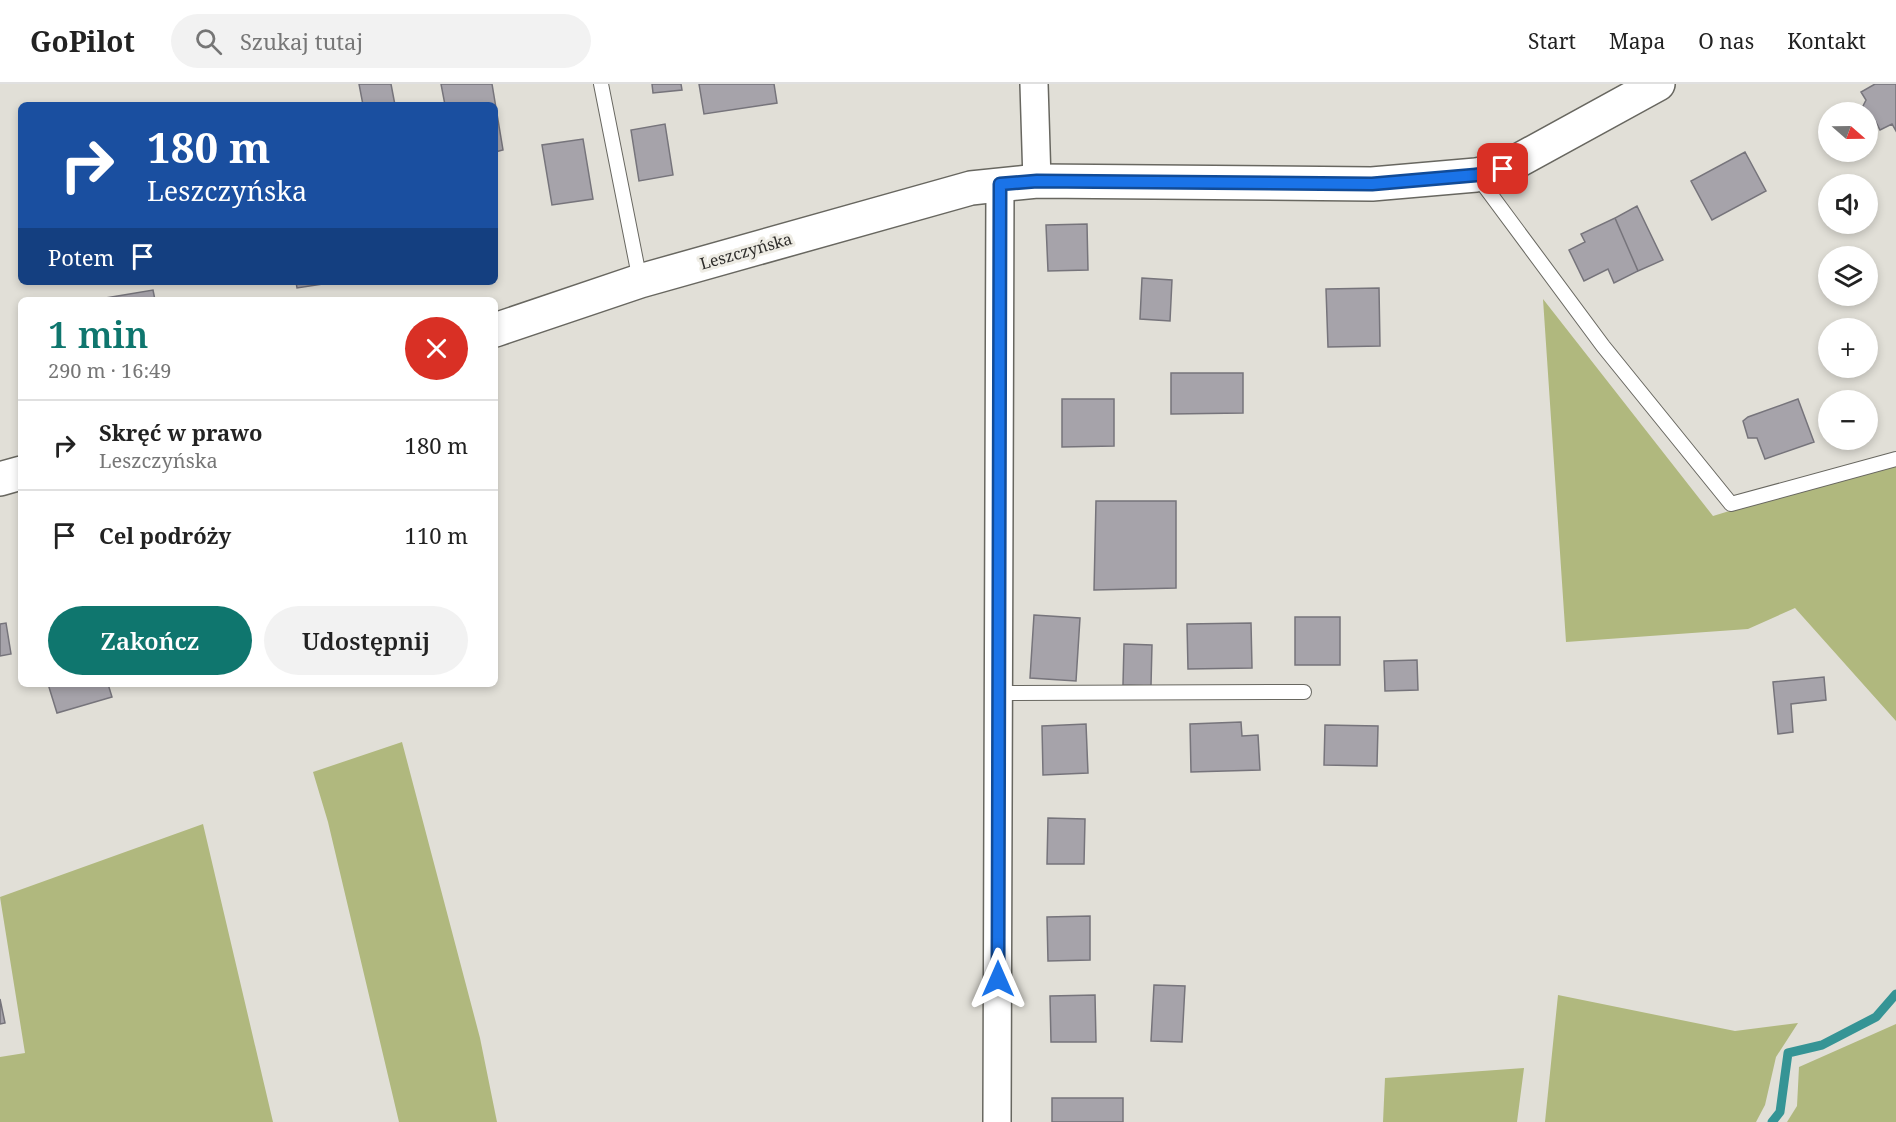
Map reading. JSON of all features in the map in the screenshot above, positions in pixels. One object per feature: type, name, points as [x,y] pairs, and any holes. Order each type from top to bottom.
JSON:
[{"type":"street","points":[[1034,84],[1037,181]]},
{"type":"street","points":[[1490,172],[1659,84]]},
{"type":"street","name":"Leszczyńska","points":[[498,329],[640,281],[971,188],[1037,181],[1372,184],[1490,172]]},
{"type":"street","points":[[998,1122],[1000,184]]},
{"type":"street","points":[[0,479],[18,474]]},
{"type":"lane","points":[[601,84],[640,281]]},
{"type":"lane","points":[[1490,172],[1603,346],[1731,504],[1896,459]]},
{"type":"lane","points":[[998,693],[1304,692]]},
{"type":"green space","points":[[1543,299],[1713,516],[1896,460],[1896,721],[1795,608],[1748,629],[1566,642]]},
{"type":"green space","points":[[402,742],[480,1038],[497,1122],[399,1122],[328,822],[313,772]]},
{"type":"green space","points":[[203,824],[273,1122],[0,1122],[0,1057],[25,1053],[0,897]]},
{"type":"green space","points":[[1558,995],[1735,1031],[1798,1023],[1776,1057],[1765,1105],[1756,1122],[1545,1122]]},
{"type":"green space","points":[[1896,1024],[1896,1122],[1787,1122],[1797,1106],[1799,1067]]},
{"type":"green space","points":[[1524,1068],[1517,1122],[1383,1122],[1385,1078]]},
{"type":"building","points":[[359,84],[391,84],[394,102],[362,102]]},
{"type":"building","points":[[441,84],[492,84],[495,102],[444,102]]},
{"type":"building","points":[[652,84],[681,84],[682,90],[653,93]]},
{"type":"building","points":[[699,84],[774,84],[777,103],[704,114]]},
{"type":"building","points":[[1875,84],[1896,84],[1896,131],[1892,124],[1880,130],[1878,102],[1865,102],[1861,92]]},
{"type":"building","points":[[498,120],[503,150],[498,151]]},
{"type":"building","points":[[665,124],[673,175],[639,181],[631,130]]},
{"type":"building","points":[[583,139],[593,199],[552,205],[542,145]]},
{"type":"building","points":[[1745,152],[1766,191],[1712,220],[1691,181]]},
{"type":"building","points":[[1637,206],[1663,260],[1638,271],[1615,218]]},
{"type":"building","points":[[1615,218],[1638,271],[1614,283],[1608,269],[1584,281],[1569,250],[1585,242],[1581,234]]},
{"type":"building","points":[[1087,224],[1088,270],[1048,271],[1046,225]]},
{"type":"building","points":[[1142,278],[1172,280],[1170,321],[1140,319]]},
{"type":"building","points":[[296,285],[316,285],[297,288]]},
{"type":"building","points":[[1379,288],[1380,346],[1328,347],[1326,289]]},
{"type":"building","points":[[153,290],[154,297],[112,297]]},
{"type":"building","points":[[1171,373],[1243,373],[1243,413],[1171,414]]},
{"type":"building","points":[[1062,399],[1114,399],[1114,446],[1062,447]]},
{"type":"building","points":[[1798,399],[1814,442],[1765,459],[1757,438],[1748,438],[1743,421],[1748,417]]},
{"type":"building","points":[[1096,501],[1176,501],[1176,588],[1094,590]]},
{"type":"building","points":[[1034,615],[1080,618],[1076,681],[1030,678]]},
{"type":"building","points":[[1295,617],[1340,617],[1340,665],[1295,665]]},
{"type":"building","points":[[6,623],[11,654],[0,656],[0,624]]},
{"type":"building","points":[[1251,623],[1252,668],[1188,669],[1187,624]]},
{"type":"building","points":[[1124,644],[1152,645],[1151,686],[1123,685]]},
{"type":"building","points":[[1417,660],[1418,690],[1385,691],[1384,661]]},
{"type":"building","points":[[1824,677],[1826,700],[1791,704],[1793,732],[1778,734],[1773,682]]},
{"type":"building","points":[[49,687],[109,687],[112,697],[57,713]]},
{"type":"building","points":[[1241,722],[1242,736],[1258,735],[1260,770],[1191,772],[1190,724]]},
{"type":"building","points":[[1086,724],[1088,773],[1043,775],[1042,726]]},
{"type":"building","points":[[1325,725],[1378,726],[1377,766],[1324,765]]},
{"type":"building","points":[[1048,818],[1085,819],[1084,864],[1047,864]]},
{"type":"building","points":[[1090,916],[1090,960],[1048,961],[1047,917]]},
{"type":"building","points":[[1154,985],[1185,986],[1182,1042],[1151,1041]]},
{"type":"building","points":[[1095,995],[1096,1042],[1051,1042],[1050,996]]},
{"type":"building","points":[[0,999],[5,1023],[0,1024]]},
{"type":"building","points":[[1052,1098],[1123,1098],[1123,1122],[1052,1122]]},
{"type":"waterway","points":[[1772,1122],[1780,1112],[1788,1053],[1822,1045],[1876,1017],[1896,994]]},
{"type":"route","points":[[998,979],[1000,184],[1037,181],[1372,184],[1476,175],[1503,169]]}]
